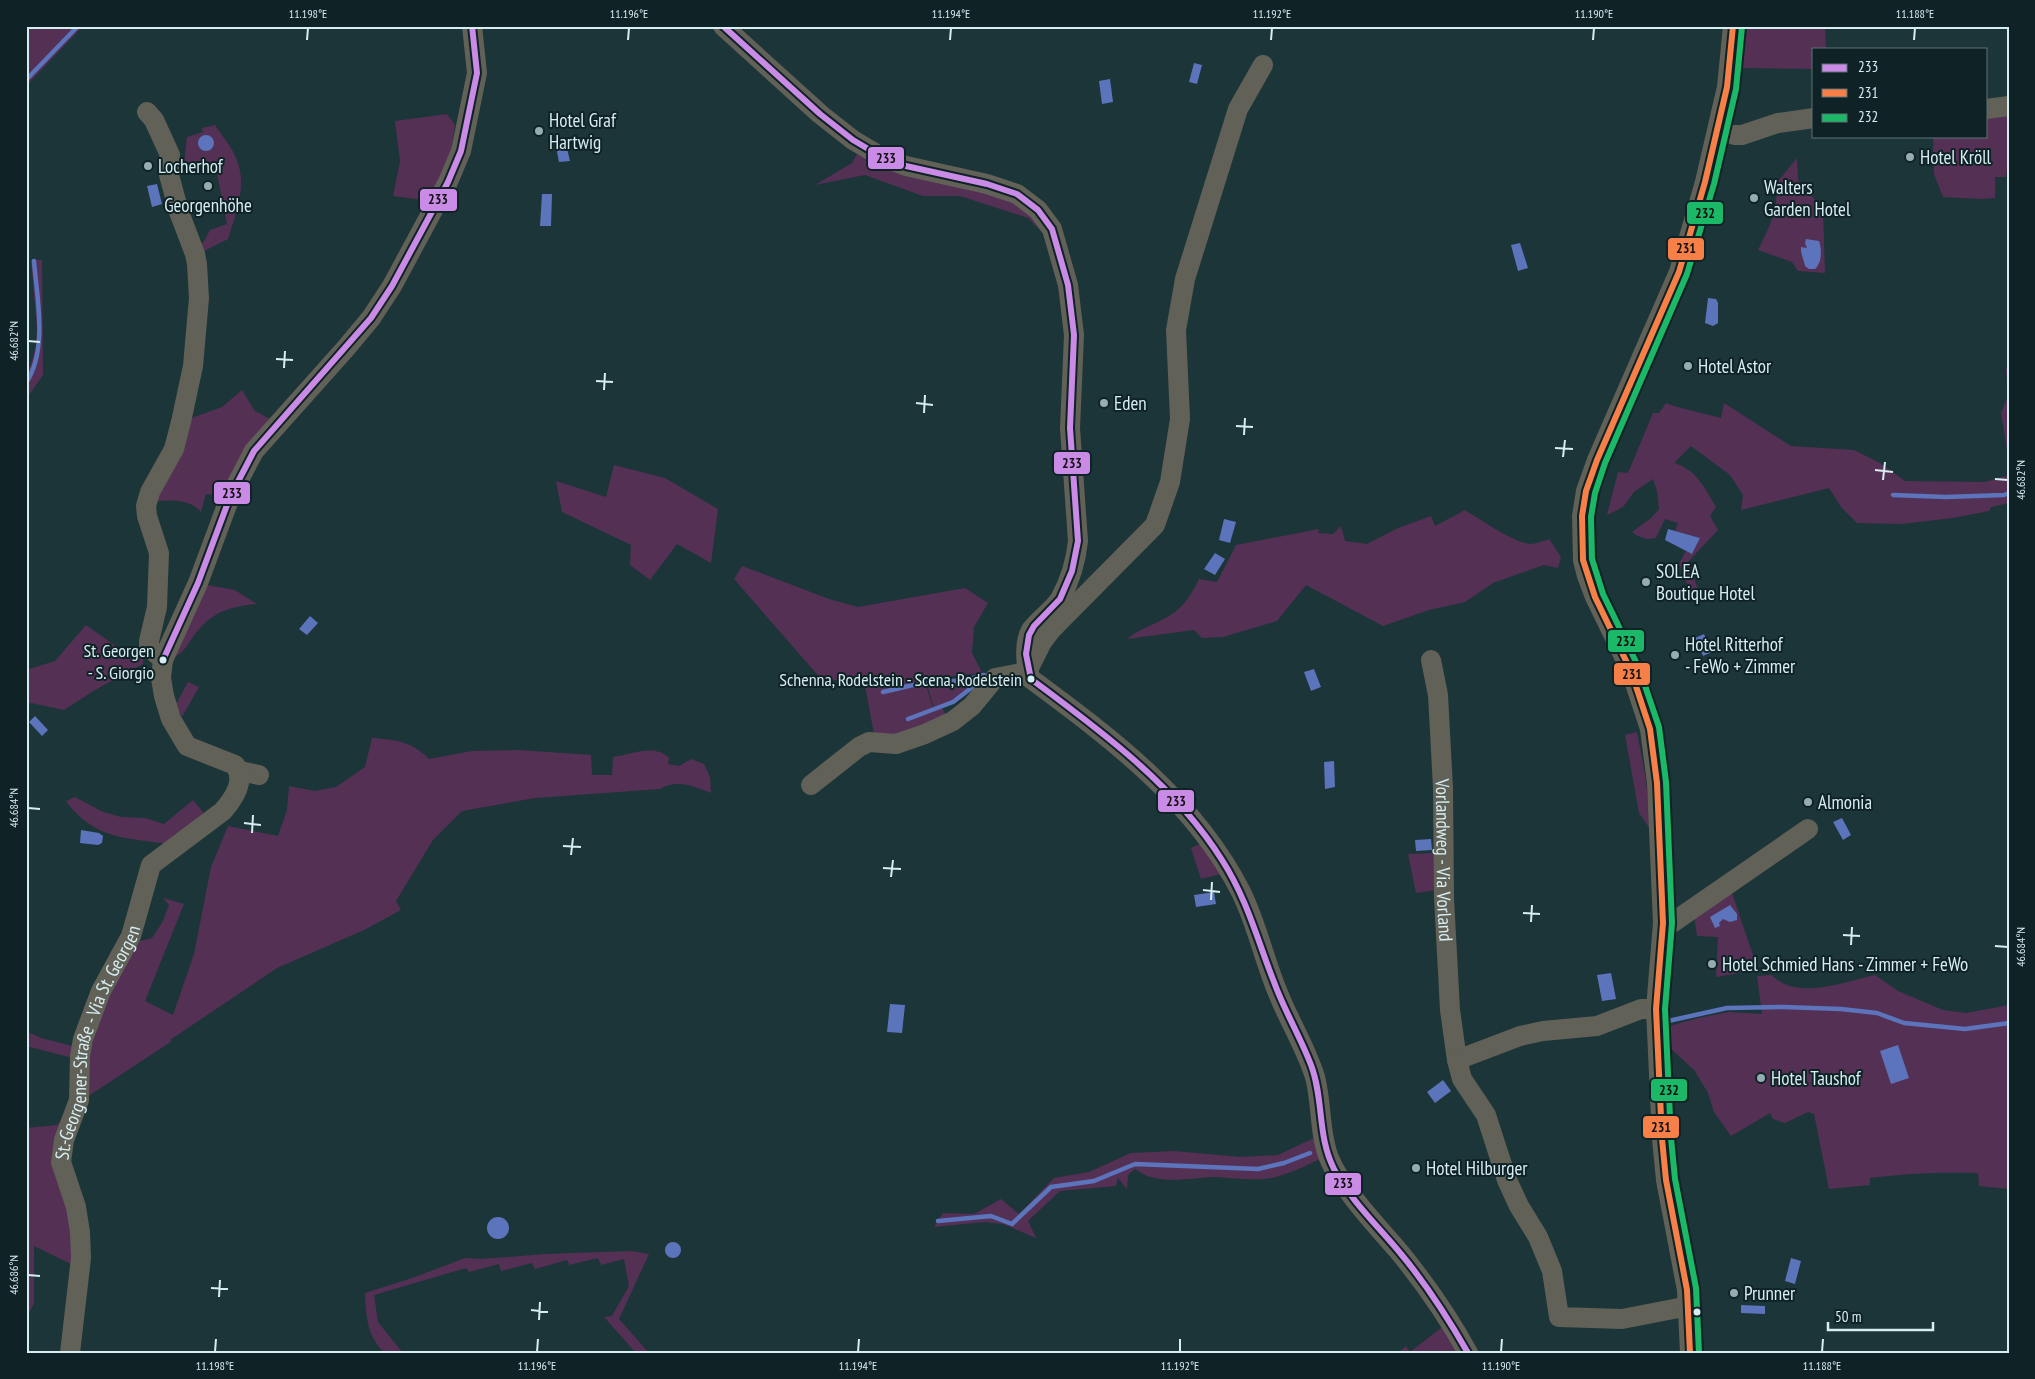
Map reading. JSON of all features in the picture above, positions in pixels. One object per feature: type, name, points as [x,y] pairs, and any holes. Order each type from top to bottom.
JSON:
[{"type":"street","name":"St.-Georgener-Straße - Via St. Georgen","points":[[70,1353],[81,1258],[80,1232],[76,1207],[61,1162],[64,1140],[79,1100],[80,1056],[83,1039],[101,991],[131,936],[151,866],[223,811],[232,801],[239,785],[250,773],[187,746],[171,719],[164,696],[161,678],[163,660],[198,582],[230,497],[254,451],[371,318],[392,286],[448,182],[461,151],[477,73],[472,26]]},
{"type":"street","points":[[723,26],[820,114],[853,140],[880,156],[906,166],[987,184],[1017,194],[1038,210],[1052,229],[1068,285],[1074,335],[1070,428],[1078,541],[1076,558],[1059,599],[1031,631],[1028,642],[1027,672],[1031,679],[1102,733],[1144,768],[1164,791],[1176,800],[1202,832],[1230,872],[1251,918],[1278,994],[1314,1076],[1322,1111],[1323,1134],[1329,1158],[1344,1186],[1429,1290],[1468,1353]]},
{"type":"street","points":[[1690,1353],[1689,1306],[1665,1169],[1656,1009],[1663,923],[1657,783],[1650,729],[1632,671],[1587,576],[1582,555],[1582,516],[1586,491],[1597,460],[1679,272],[1705,182],[1727,87],[1733,26]]},
{"type":"street","points":[[1027,672],[1042,642],[1052,629],[1155,525],[1170,482],[1180,419],[1176,330],[1185,279],[1238,109],[1263,64]]},
{"type":"street","points":[[1988,108],[2009,106]]},
{"type":"street","points":[[147,112],[154,120],[170,155],[169,175],[179,212],[195,254],[199,298],[193,366],[181,422],[174,449],[154,485],[146,506],[147,516],[159,553],[157,607],[149,647],[155,655],[163,660]]},
{"type":"street","points":[[1734,135],[1742,135],[1778,124],[1812,118]]},
{"type":"street","name":"Vorlandweg - Via Vorland","points":[[1431,660],[1438,695],[1443,788],[1444,898],[1450,1010],[1457,1060],[1462,1079],[1486,1115],[1507,1180],[1518,1206],[1538,1237],[1552,1271],[1559,1317],[1622,1319],[1689,1306]]},
{"type":"street","points":[[811,785],[859,747],[869,742],[896,744],[925,734],[957,719],[972,706],[995,678],[1027,672]]},
{"type":"street","points":[[1663,923],[1672,923],[1808,829]]},
{"type":"street","points":[[1457,1060],[1520,1036],[1543,1031],[1597,1026],[1642,1009],[1656,1009]]},
{"type":"shaded area","points":[[26,26],[83,26],[26,86]]},
{"type":"shaded area","points":[[1744,26],[1825,26],[1826,48],[1812,48],[1812,69],[1739,68]]},
{"type":"shaded area","points":[[447,114],[455,125],[449,165],[432,201],[393,196],[400,161],[395,121]]},
{"type":"shaded area","points":[[1988,115],[2009,116],[2009,151],[2006,177],[1995,177],[1995,198],[1943,197],[1934,174],[1933,138],[1988,138]]},
{"type":"shaded area","points":[[215,125],[236,158],[241,178],[240,199],[228,239],[202,252],[198,242],[203,243],[210,230],[227,224],[216,168],[183,172],[187,137],[203,132],[202,128]]},
{"type":"shaded area","points":[[859,151],[1009,197],[1034,215],[1047,237],[1028,218],[960,196],[923,196],[865,175],[815,185],[852,163]]},
{"type":"shaded area","points":[[1797,158],[1798,180],[1823,209],[1825,273],[1798,271],[1792,262],[1758,250],[1775,210],[1775,185]]},
{"type":"shaded area","points":[[31,260],[42,260],[43,375],[26,399],[26,374],[36,345],[37,329]]},
{"type":"shaded area","points":[[2006,368],[2009,368],[2009,462],[2001,413],[2008,396]]},
{"type":"shaded area","points":[[242,390],[255,411],[278,423],[230,497],[206,494],[201,512],[196,507],[184,502],[150,501],[181,422],[222,407]]},
{"type":"shaded area","points":[[1666,403],[1721,418],[1724,403],[1791,446],[1854,450],[1880,463],[1905,481],[1985,482],[2009,475],[2009,503],[1991,507],[1989,511],[1953,518],[1901,524],[1857,523],[1841,507],[1829,488],[1741,510],[1743,495],[1730,475],[1691,446],[1674,463],[1688,470],[1704,486],[1716,507],[1710,516],[1718,530],[1688,562],[1702,600],[1695,603],[1679,564],[1686,551],[1692,554],[1700,538],[1675,531],[1678,523],[1665,519],[1656,538],[1643,538],[1632,532],[1651,518],[1659,509],[1657,491],[1653,479],[1634,492],[1623,507],[1607,515],[1618,472],[1628,473],[1653,413],[1659,413]]},
{"type":"shaded area","points":[[614,465],[665,478],[718,509],[711,563],[677,544],[650,580],[630,565],[631,545],[562,512],[556,481],[606,497]]},
{"type":"shaded area","points":[[1465,510],[1497,530],[1523,543],[1532,544],[1549,539],[1561,557],[1558,568],[1544,565],[1493,583],[1465,602],[1429,610],[1383,626],[1306,585],[1277,621],[1223,637],[1202,638],[1194,630],[1127,639],[1179,609],[1199,579],[1217,582],[1236,545],[1319,529],[1318,533],[1333,534],[1341,526],[1345,541],[1367,544],[1398,528],[1431,516],[1435,526]]},
{"type":"shaded area","points":[[742,566],[829,599],[858,607],[965,588],[988,603],[974,627],[972,653],[982,673],[924,679],[934,711],[942,708],[948,718],[898,737],[874,734],[864,680],[822,680],[734,579]]},
{"type":"shaded area","points":[[207,585],[235,590],[257,604],[229,609],[214,616],[200,629],[183,651],[175,657]]},
{"type":"shaded area","points":[[86,625],[117,647],[116,656],[122,656],[124,659],[143,658],[143,664],[95,690],[64,710],[31,703],[26,705],[26,670],[55,661]]},
{"type":"shaded area","points":[[978,678],[979,680],[952,701],[934,708],[927,685]]},
{"type":"shaded area","points":[[188,682],[199,687],[182,717],[176,704]]},
{"type":"shaded area","points":[[1637,732],[1646,780],[1650,829],[1639,813],[1625,735]]},
{"type":"shaded area","points":[[372,738],[403,742],[416,748],[429,759],[472,751],[519,750],[591,755],[592,775],[612,775],[613,757],[642,751],[656,751],[669,758],[668,764],[679,766],[691,759],[704,764],[710,777],[711,793],[692,786],[672,784],[660,789],[535,798],[462,811],[433,840],[396,901],[401,910],[364,930],[277,968],[84,1099],[87,1057],[131,936],[140,941],[152,938],[163,921],[169,905],[163,898],[184,904],[145,1001],[173,1015],[194,954],[211,867],[228,826],[278,836],[287,810],[289,786],[315,791],[336,787],[365,767]]},
{"type":"shaded area","points":[[75,797],[101,811],[121,817],[145,818],[164,824],[193,800],[208,818],[181,840],[174,843],[133,839],[111,834],[82,819],[66,801]]},
{"type":"shaded area","points":[[1200,844],[1221,874],[1201,879],[1191,848]]},
{"type":"shaded area","points":[[1435,853],[1437,890],[1416,893],[1408,854]]},
{"type":"shaded area","points":[[1732,893],[1755,961],[1753,964],[1756,970],[1716,977],[1718,937],[1697,936],[1694,916]]},
{"type":"shaded area","points":[[1772,975],[1782,983],[1794,987],[1807,988],[1835,985],[1875,975],[1898,991],[1943,1010],[1966,1013],[2009,1005],[2009,1189],[1979,1186],[1978,1173],[1951,1173],[1870,1178],[1870,1185],[1829,1189],[1814,1114],[1808,1112],[1785,1123],[1773,1119],[1770,1113],[1731,1136],[1714,1112],[1708,1093],[1694,1070],[1666,1044],[1666,1027],[1729,1012],[1762,1014],[1757,976]]},
{"type":"shaded area","points":[[26,1031],[41,1038],[76,1047],[77,1059],[26,1046]]},
{"type":"shaded area","points":[[77,1062],[80,1105],[66,1142],[63,1161],[59,1169],[75,1226],[77,1267],[34,1246],[34,1303],[26,1320],[26,1128],[57,1125],[70,1102]]},
{"type":"shaded area","points":[[1316,1137],[1322,1158],[1304,1167],[1272,1178],[1217,1177],[1175,1180],[1154,1178],[1144,1175],[1135,1169],[1128,1175],[1127,1189],[1118,1178],[1116,1186],[1060,1191],[1028,1221],[1036,1238],[1003,1224],[985,1222],[934,1227],[943,1213],[974,1214],[1001,1199],[1019,1214],[1054,1178],[1089,1172],[1131,1153],[1174,1151],[1241,1157],[1278,1155]]},
{"type":"shaded area","points":[[632,1251],[649,1254],[619,1319],[649,1353],[636,1353],[604,1317],[612,1316],[629,1286],[624,1259],[601,1265],[598,1258],[569,1265],[567,1260],[535,1269],[532,1263],[501,1271],[499,1264],[469,1272],[466,1268],[374,1295],[378,1322],[403,1353],[385,1353],[374,1340],[371,1333],[366,1310],[365,1293],[465,1258],[481,1259],[545,1254]]},
{"type":"shaded area","points":[[1450,1321],[1463,1353],[1398,1353],[1406,1346],[1410,1352]]},
{"type":"water","points":[[1194,63],[1202,65],[1197,84],[1189,82]]},
{"type":"water","points":[[1110,79],[1113,102],[1102,104],[1099,81]]},
{"type":"water","points":[[206,135],[214,143],[206,151],[198,143]]},
{"type":"water","points":[[565,140],[570,161],[559,162],[555,142]]},
{"type":"water","points":[[157,184],[162,204],[152,207],[147,186]]},
{"type":"water","points":[[542,194],[552,194],[551,226],[540,226]]},
{"type":"water","points":[[1806,239],[1819,241],[1820,244],[1820,260],[1815,269],[1809,269],[1805,266],[1801,247],[1807,248]]},
{"type":"water","points":[[1520,243],[1528,268],[1518,271],[1511,245]]},
{"type":"water","points":[[1708,298],[1716,299],[1718,303],[1718,323],[1713,326],[1705,323]]},
{"type":"water","points":[[1224,519],[1236,522],[1230,543],[1219,540]]},
{"type":"water","points":[[1668,529],[1700,538],[1692,554],[1665,540]]},
{"type":"water","points":[[1215,553],[1225,559],[1215,575],[1204,569]]},
{"type":"water","points":[[310,616],[318,623],[307,635],[299,629]]},
{"type":"water","points":[[1704,634],[1712,652],[1703,656],[1695,638]]},
{"type":"water","points":[[1314,669],[1321,687],[1311,691],[1304,672]]},
{"type":"water","points":[[35,716],[48,730],[42,736],[29,722]]},
{"type":"water","points":[[1334,761],[1335,787],[1325,789],[1324,762]]},
{"type":"water","points":[[1842,818],[1851,835],[1843,840],[1833,822]]},
{"type":"water","points":[[81,830],[99,833],[103,836],[102,843],[98,845],[80,843]]},
{"type":"water","points":[[1431,839],[1432,850],[1416,851],[1415,840]]},
{"type":"water","points":[[1214,892],[1216,904],[1196,907],[1194,895]]},
{"type":"water","points":[[1730,905],[1737,914],[1737,920],[1730,922],[1723,919],[1719,923],[1720,926],[1715,928],[1710,917]]},
{"type":"water","points":[[1611,973],[1616,999],[1602,1001],[1597,975]]},
{"type":"water","points":[[890,1004],[905,1005],[902,1033],[887,1032]]},
{"type":"water","points":[[1898,1045],[1909,1078],[1891,1084],[1880,1051]]},
{"type":"water","points":[[1443,1080],[1451,1091],[1435,1103],[1427,1092]]},
{"type":"water","points":[[498,1217],[508,1224],[509,1228],[502,1238],[498,1239],[488,1232],[487,1228],[494,1218]]},
{"type":"water","points":[[670,1242],[676,1242],[681,1247],[679,1256],[670,1258],[665,1253],[665,1247]]},
{"type":"water","points":[[1791,1258],[1801,1261],[1795,1284],[1785,1281]]},
{"type":"water","points":[[1741,1305],[1765,1306],[1765,1314],[1741,1313]]},
{"type":"waterway","points":[[26,80],[78,26]]},
{"type":"waterway","points":[[26,383],[33,370],[39,339],[39,307],[34,261]]},
{"type":"waterway","points":[[1893,495],[1946,497],[2004,495],[2009,493]]},
{"type":"waterway","points":[[883,692],[913,685],[964,680],[984,675]]},
{"type":"waterway","points":[[908,719],[953,702],[983,679]]},
{"type":"waterway","points":[[1668,1021],[1727,1008],[1783,1007],[1841,1009],[1877,1013],[1904,1023],[1965,1029],[2009,1023]]},
{"type":"waterway","points":[[938,1221],[991,1216],[1012,1224],[1051,1187],[1094,1181],[1135,1164],[1258,1169],[1284,1163],[1310,1153]]},
{"type":"transit line","name":"233","points":[[163,660],[198,583],[230,497],[254,451],[371,318],[392,286],[448,182],[461,151],[477,73],[472,26]]},
{"type":"transit line","name":"233","points":[[723,26],[820,114],[853,140],[880,156],[906,166],[987,184],[1017,194],[1038,210],[1052,229],[1068,285],[1074,335],[1070,428],[1078,541],[1072,571],[1060,599],[1034,626],[1029,635],[1026,654],[1031,679],[1110,739],[1159,783],[1182,807],[1222,860],[1245,904],[1278,992],[1311,1065],[1318,1091],[1325,1144],[1334,1169],[1357,1203],[1419,1277],[1445,1314],[1468,1353]]},
{"type":"transit line","name":"231","points":[[1690,1353],[1687,1290],[1666,1180],[1662,1139],[1656,1009],[1663,923],[1657,783],[1650,729],[1631,671],[1595,597],[1583,560],[1582,516],[1586,491],[1597,460],[1679,272],[1705,182],[1727,87],[1733,26]]},
{"type":"transit line","name":"232","points":[[1699,1353],[1696,1288],[1675,1179],[1671,1138],[1665,1009],[1672,923],[1666,782],[1659,727],[1639,668],[1603,594],[1592,559],[1591,517],[1595,493],[1605,463],[1687,274],[1714,184],[1736,89],[1742,27]]},
{"type":"place","name":"Hotel Graf Hartwig","points":[[539,131]]},
{"type":"place","name":"Hotel Kröll","points":[[1910,157]]},
{"type":"place","name":"Locherhof","points":[[148,166]]},
{"type":"place","name":"Georgenhöhe","points":[[208,186]]},
{"type":"place","name":"Walters Garden Hotel","points":[[1754,198]]},
{"type":"place","name":"Hotel Astor","points":[[1688,366]]},
{"type":"place","name":"Eden","points":[[1104,403]]},
{"type":"place","name":"SOLEA Boutique Hotel","points":[[1646,582]]},
{"type":"place","name":"Hotel Ritterhof - FeWo + Zimmer","points":[[1675,655]]},
{"type":"place","name":"St. Georgen - S. Giorgio","points":[[163,660]]},
{"type":"place","name":"Schenna, Rodelstein - Scena, Rodelstein","points":[[1031,679]]},
{"type":"place","name":"Almonia","points":[[1808,802]]},
{"type":"place","name":"Hotel Schmied Hans - Zimmer + FeWo","points":[[1712,964]]},
{"type":"place","name":"Hotel Taushof","points":[[1761,1078]]},
{"type":"place","name":"Hotel Hilburger","points":[[1416,1168]]},
{"type":"place","name":"Prunner","points":[[1734,1293]]}]
